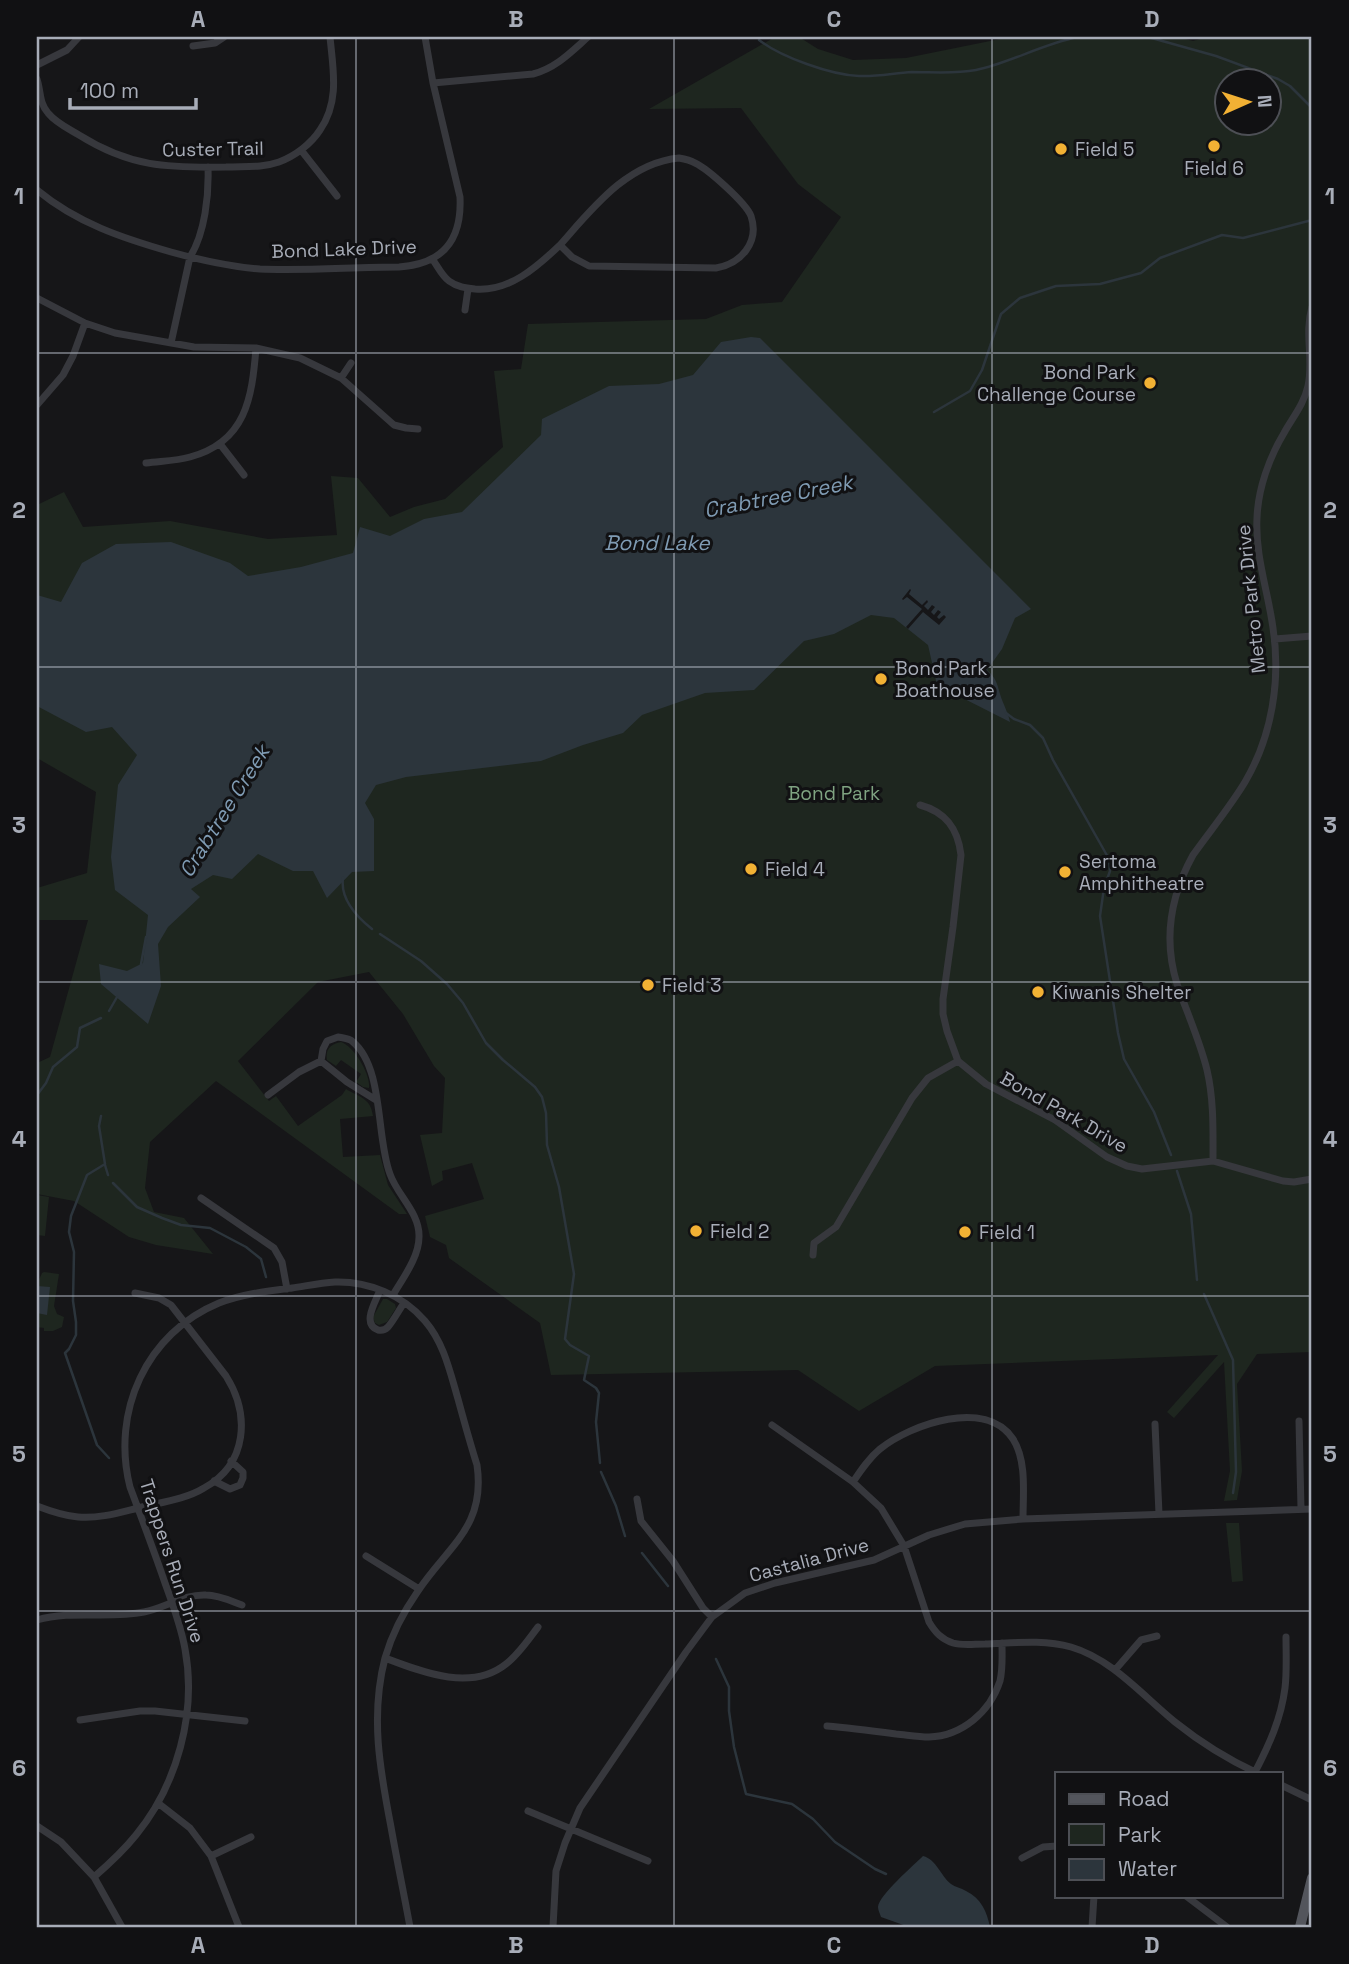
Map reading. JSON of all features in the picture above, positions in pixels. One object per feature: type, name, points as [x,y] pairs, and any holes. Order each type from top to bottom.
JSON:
[{"type":"main road","points":[[1300,1927],[1312,1878]]},
{"type":"street","points":[[37,65],[67,50],[79,37]]},
{"type":"street","points":[[193,46],[215,43],[224,37]]},
{"type":"street","name":"Custer Trail","points":[[37,79],[41,101],[47,112],[69,129],[115,155],[163,166],[270,165],[301,150],[320,130],[331,109],[334,87],[330,37]]},
{"type":"street","name":"Bond Lake Drive","points":[[37,190],[61,208],[103,230],[132,241],[190,257],[241,267],[268,269],[409,266],[433,260],[455,235],[460,197],[425,37]]},
{"type":"street","points":[[433,83],[533,74],[557,63],[588,37]]},
{"type":"street","points":[[301,150],[337,196]]},
{"type":"street","points":[[433,260],[447,280],[455,285],[484,290],[507,285],[560,245],[599,202],[623,181],[663,161],[673,159],[688,160],[702,167],[746,207],[753,226],[750,244],[745,252],[727,266],[716,268],[589,266],[572,257],[560,245]]},
{"type":"street","points":[[171,343],[190,257],[195,250],[206,206],[208,167]]},
{"type":"street","points":[[465,310],[468,289]]},
{"type":"street","points":[[37,298],[85,323],[115,332],[194,347],[256,348],[300,358],[341,378],[394,425],[418,429]]},
{"type":"street","name":"Metro Park Drive","points":[[1213,1161],[1212,1107],[1207,1070],[1173,968],[1171,915],[1186,867],[1244,784],[1262,746],[1274,701],[1275,639],[1258,554],[1257,516],[1263,482],[1277,445],[1303,401],[1308,385],[1311,365],[1309,319],[1312,307]]},
{"type":"street","points":[[37,405],[63,375],[85,323]]},
{"type":"street","points":[[146,463],[191,457],[220,444],[237,426],[248,405],[256,348]]},
{"type":"street","points":[[341,378],[351,363]]},
{"type":"street","points":[[220,444],[244,475]]},
{"type":"street","points":[[1275,639],[1312,636]]},
{"type":"street","points":[[813,1255],[814,1243],[836,1227],[912,1098],[928,1078],[958,1061],[947,1031],[943,999],[955,915],[960,844],[950,823],[934,810],[920,805]]},
{"type":"street","points":[[321,1061],[327,1041],[338,1037],[354,1042],[369,1064],[374,1080],[387,1168],[395,1187],[416,1221],[419,1232],[414,1256],[393,1295]]},
{"type":"street","points":[[268,1096],[299,1072],[321,1061]]},
{"type":"street","points":[[321,1061],[376,1100]]},
{"type":"street","name":"Bond Park Drive","points":[[958,1061],[986,1084],[1055,1120],[1107,1157],[1127,1166],[1142,1169],[1213,1161],[1283,1181],[1312,1179]]},
{"type":"street","points":[[201,1198],[274,1248],[282,1262],[287,1289]]},
{"type":"street","name":"Trappers Run Drive","points":[[94,1877],[136,1836],[158,1803],[176,1762],[188,1696],[187,1662],[180,1623],[128,1480],[125,1430],[130,1401],[144,1369],[162,1343],[185,1323],[208,1309],[228,1300],[287,1289],[336,1282],[353,1283],[393,1295],[425,1320],[442,1348],[479,1479],[478,1501],[469,1525],[419,1589],[396,1629],[385,1658],[376,1709],[378,1753],[410,1927]]},
{"type":"street","points":[[380,1290],[369,1319],[376,1329],[388,1328],[404,1303]]},
{"type":"street","points":[[37,1506],[68,1516],[103,1516],[190,1494],[214,1481],[238,1448],[242,1417],[237,1397],[226,1376],[176,1309],[167,1302],[135,1293]]},
{"type":"street","points":[[853,1482],[873,1455],[907,1432],[954,1418],[968,1416],[988,1419],[1011,1437],[1020,1453],[1023,1519]]},
{"type":"street","points":[[1299,1421],[1301,1509]]},
{"type":"street","points":[[1155,1424],[1159,1514]]},
{"type":"street","points":[[772,1425],[853,1482],[881,1508],[904,1546],[920,1598],[934,1631],[946,1640],[961,1645],[1042,1642],[1064,1645],[1094,1656],[1115,1670],[1184,1729],[1254,1772]]},
{"type":"street","points":[[214,1481],[230,1489],[240,1485],[243,1472],[231,1461]]},
{"type":"street","points":[[637,1499],[641,1521],[712,1617]]},
{"type":"street","name":"Castalia Drive","points":[[553,1927],[556,1871],[580,1808],[712,1617],[736,1599],[760,1587],[874,1560],[938,1531],[956,1526],[1023,1519],[1312,1509]]},
{"type":"street","points":[[366,1556],[419,1589]]},
{"type":"street","points":[[37,1620],[58,1616],[146,1612],[198,1595],[209,1595],[242,1605]]},
{"type":"street","points":[[385,1658],[449,1677],[472,1679],[504,1666],[522,1649],[538,1627]]},
{"type":"street","points":[[1115,1670],[1141,1640],[1157,1636]]},
{"type":"street","points":[[1256,1772],[1271,1741],[1281,1710],[1286,1685],[1286,1637]]},
{"type":"street","points":[[827,1726],[927,1737],[950,1733],[974,1720],[992,1699],[1003,1666],[1002,1643]]},
{"type":"street","points":[[80,1720],[155,1711],[245,1721]]},
{"type":"street","points":[[1282,1785],[1312,1800]]},
{"type":"street","points":[[158,1803],[190,1828],[211,1856],[239,1927]]},
{"type":"street","points":[[528,1811],[649,1861]]},
{"type":"street","points":[[37,1826],[61,1842],[94,1877],[121,1927]]},
{"type":"street","points":[[211,1856],[251,1836]]},
{"type":"street","points":[[1022,1858],[1043,1847],[1055,1846]]},
{"type":"street","points":[[1092,1927],[1094,1898]]},
{"type":"street","points":[[1189,1898],[1227,1927]]},
{"type":"green space","name":"Bond Park","points":[[775,37],[799,37],[818,49],[853,60],[906,58],[1010,37],[1178,37],[1193,41],[1207,37],[1312,37],[1312,1352],[1257,1354],[1237,1384],[1242,1471],[1237,1500],[1224,1501],[1230,1471],[1224,1362],[1174,1418],[1167,1412],[1218,1355],[935,1366],[859,1411],[798,1370],[551,1375],[540,1323],[449,1258],[446,1245],[430,1237],[425,1216],[484,1199],[472,1163],[442,1171],[443,1180],[432,1186],[420,1135],[442,1133],[445,1078],[434,1066],[403,1014],[369,972],[318,982],[238,1061],[269,1101],[276,1096],[298,1126],[342,1095],[346,1089],[367,1102],[373,1116],[340,1119],[343,1157],[380,1155],[388,1185],[407,1214],[399,1214],[216,1081],[150,1142],[145,1188],[154,1212],[184,1218],[213,1254],[156,1245],[129,1237],[74,1201],[37,1194],[37,1063],[50,1057],[88,920],[37,920],[37,888],[87,873],[96,792],[37,758],[37,505],[64,492],[83,527],[170,521],[268,539],[337,535],[331,476],[358,478],[390,517],[445,499],[503,447],[494,371],[521,369],[528,324],[706,319],[742,305],[782,302],[841,217],[798,184],[741,108],[649,109]]},
{"type":"green space","points":[[341,1042],[351,1049],[361,1062],[369,1088],[356,1082],[361,1074],[341,1060],[336,1066],[327,1060],[330,1048]]},
{"type":"green space","points":[[37,1195],[49,1197],[45,1236],[37,1235]]},
{"type":"green space","points":[[44,1272],[59,1274],[54,1306],[57,1314],[64,1317],[62,1327],[53,1331],[44,1331],[44,1328],[37,1327],[37,1280]]},
{"type":"green space","points":[[383,1299],[395,1304],[396,1308],[387,1322],[379,1325],[373,1317]]},
{"type":"green space","points":[[1226,1523],[1239,1523],[1243,1581],[1232,1582]]},
{"type":"water","name":"Bond Lake","points":[[760,338],[1031,609],[1015,618],[1002,649],[987,670],[996,681],[1010,722],[937,685],[928,645],[894,618],[871,615],[834,634],[804,641],[754,690],[705,693],[642,715],[623,733],[541,761],[406,777],[376,785],[365,803],[374,819],[374,871],[352,872],[327,898],[313,871],[293,871],[258,854],[232,879],[213,875],[191,889],[200,897],[168,927],[158,944],[161,986],[148,1024],[101,984],[99,964],[127,971],[143,963],[148,915],[115,890],[111,857],[118,785],[137,755],[112,727],[86,732],[37,706],[37,595],[61,602],[82,563],[116,544],[171,542],[230,563],[248,576],[301,567],[353,553],[360,527],[390,536],[424,519],[462,512],[541,435],[542,419],[609,386],[659,384],[693,375],[721,342]]},
{"type":"water","points":[[37,1286],[50,1287],[47,1315],[37,1313]]},
{"type":"water","points":[[923,1856],[932,1861],[951,1884],[976,1897],[985,1911],[990,1927],[909,1927],[881,1917],[878,1907],[884,1895]]},
{"type":"pier","points":[[910,589],[909,594],[922,605],[927,600],[924,606],[928,610],[932,605],[935,607],[931,612],[934,615],[938,610],[941,612],[937,617],[939,619],[944,615],[946,617],[939,625],[923,612],[908,629],[906,627],[922,609],[907,597],[902,599]]},
{"type":"waterway","points":[[759,40],[780,53],[807,64],[848,75],[866,76],[976,70],[1078,37]]},
{"type":"waterway","points":[[1148,37],[1216,56],[1278,79],[1290,86],[1312,108]]},
{"type":"waterway","points":[[934,412],[970,391],[982,370],[1001,314],[1020,298],[1056,286],[1100,284],[1141,273],[1160,258],[1222,235],[1243,238],[1312,220]]},
{"type":"waterway","points":[[1006,713],[1030,725],[1043,738],[1109,859],[1110,871],[1104,888],[1100,916],[1118,1033],[1124,1059],[1154,1112],[1171,1155]]},
{"type":"waterway","points":[[343,878],[347,900],[355,913],[372,929]]},
{"type":"waterway","points":[[380,934],[421,961],[447,984],[463,1003],[486,1043],[535,1087],[542,1097],[546,1113],[547,1145],[559,1187],[574,1274],[565,1339],[589,1356],[584,1380],[599,1393],[596,1422],[600,1463]]},
{"type":"waterway","points":[[141,964],[146,937]]},
{"type":"waterway","points":[[109,1011],[117,997]]},
{"type":"waterway","points":[[37,1095],[53,1067],[77,1047],[80,1028],[101,1018]]},
{"type":"waterway","points":[[101,1116],[99,1126],[105,1164],[87,1175],[71,1216],[69,1232],[74,1252],[73,1301],[76,1335],[65,1353],[97,1445],[109,1458]]},
{"type":"waterway","points":[[105,1165],[108,1175]]},
{"type":"waterway","points":[[1177,1171],[1191,1214],[1197,1280]]},
{"type":"waterway","points":[[113,1183],[137,1207],[181,1225],[210,1228],[246,1247],[261,1259],[266,1277]]},
{"type":"waterway","points":[[1204,1294],[1233,1360],[1236,1472],[1233,1493]]},
{"type":"waterway","points":[[601,1472],[616,1506],[625,1536]]},
{"type":"waterway","points":[[642,1553],[668,1586]]},
{"type":"waterway","points":[[716,1659],[729,1687],[734,1747],[746,1794],[792,1804],[813,1819],[835,1842],[886,1874]]},
{"type":"place","name":"Field 6","points":[[1214,146]]},
{"type":"place","name":"Field 5","points":[[1061,149]]},
{"type":"place","name":"Bond Park Challenge Course","points":[[1150,383]]},
{"type":"place","name":"Bond Park Boathouse","points":[[881,679]]},
{"type":"place","name":"Field 4","points":[[751,869]]},
{"type":"place","name":"Sertoma Amphitheatre","points":[[1065,872]]},
{"type":"place","name":"Field 3","points":[[648,985]]},
{"type":"place","name":"Kiwanis Shelter","points":[[1038,992]]},
{"type":"place","name":"Field 2","points":[[696,1231]]},
{"type":"place","name":"Field 1","points":[[965,1232]]},
{"type":"water label","name":"Crabtree Creek","points":[[778,496]]},
{"type":"water label","name":"Crabtree Creek","points":[[224,811]]}]
